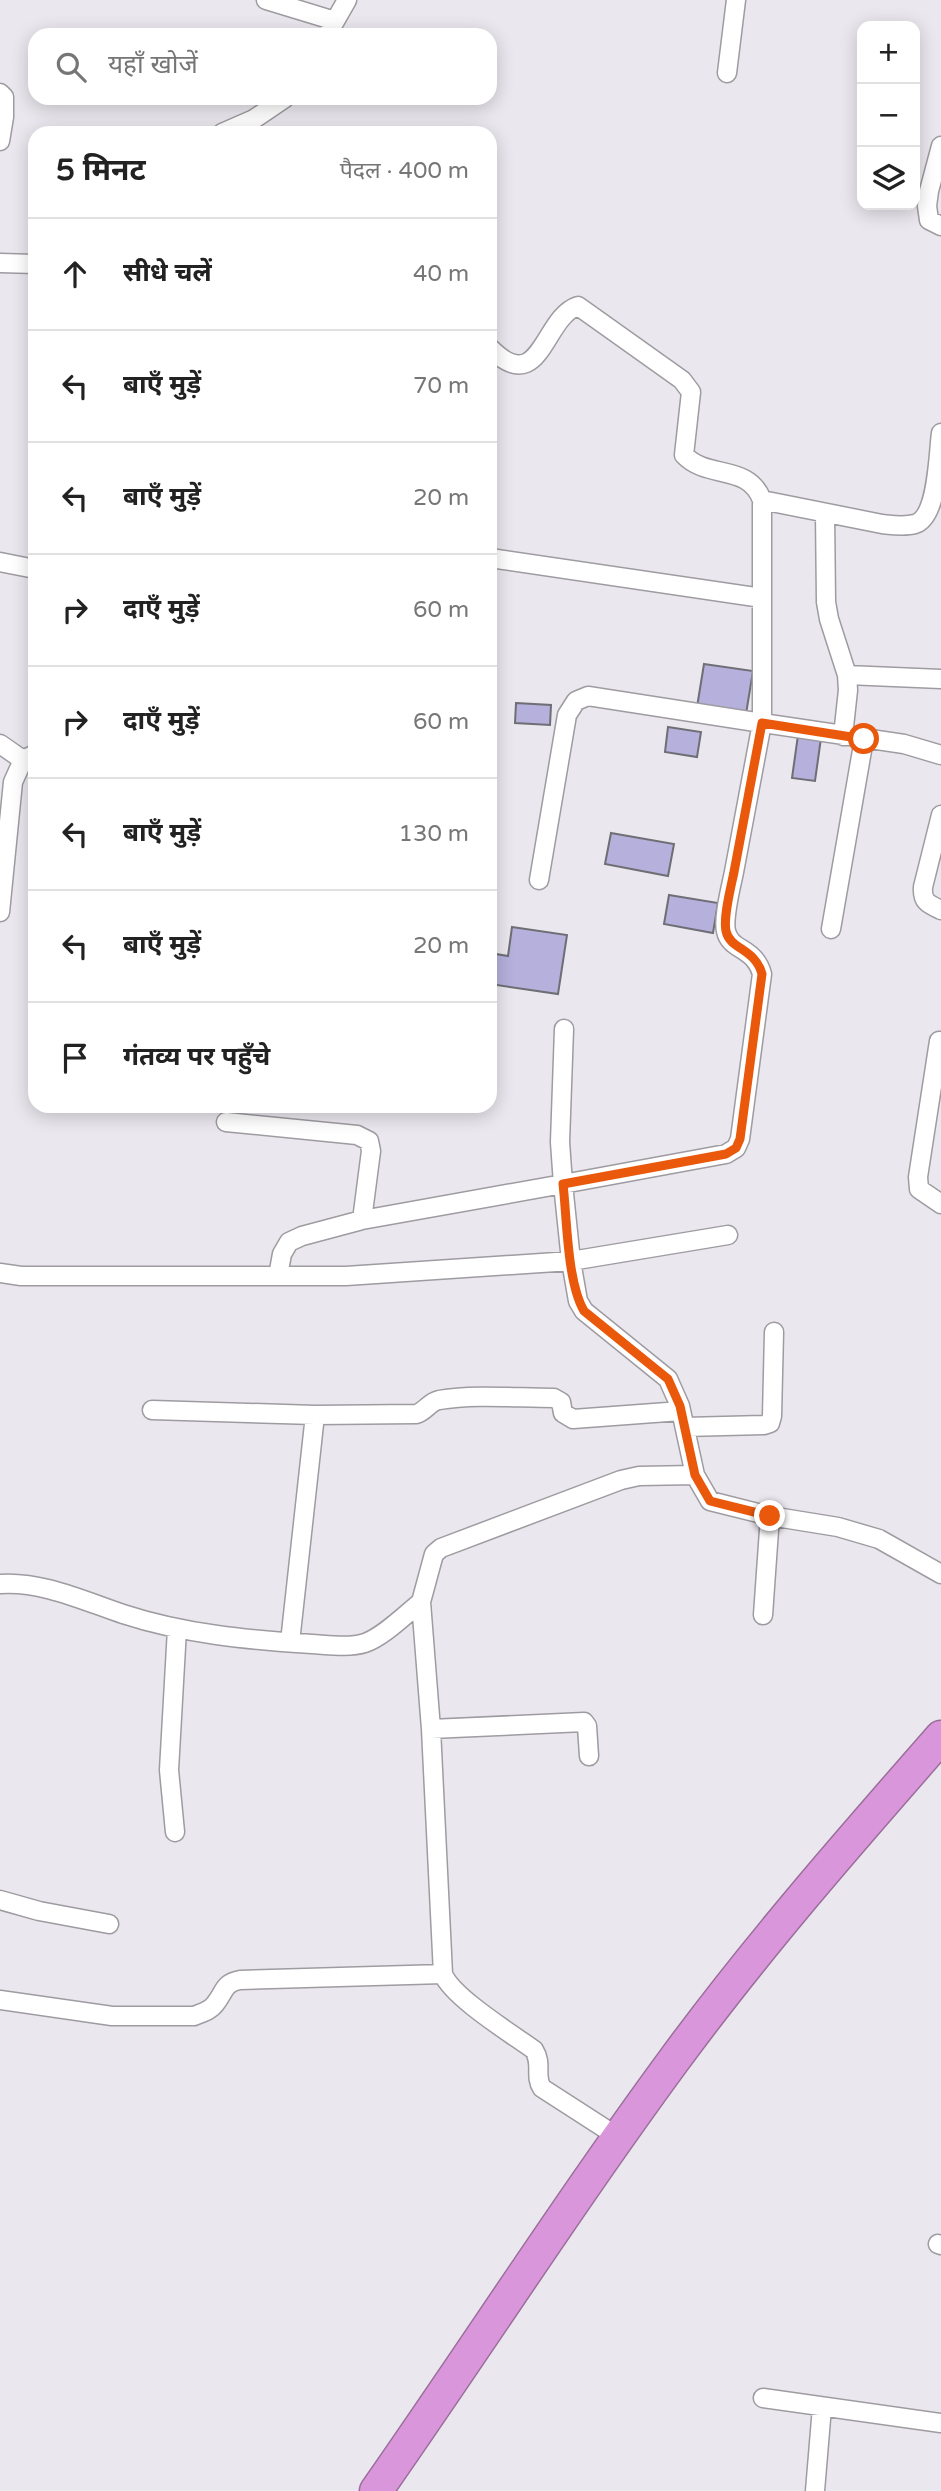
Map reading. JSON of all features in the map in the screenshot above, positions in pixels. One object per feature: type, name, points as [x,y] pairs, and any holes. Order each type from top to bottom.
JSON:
[{"type":"highway","points":[[376,2491],[618,2137],[746,1967],[855,1835],[941,1737]]},
{"type":"highway","points":[[402,2491],[662,2110],[710,2046],[841,1884],[941,1769]]},
{"type":"street","points":[[266,0],[331,28],[347,0]]},
{"type":"street","points":[[727,73],[736,0]]},
{"type":"street","points":[[0,93],[4,97],[4,117],[0,141]]},
{"type":"street","points":[[238,126],[275,105]]},
{"type":"street","points":[[941,146],[927,206],[929,220],[941,226]]},
{"type":"street","points":[[0,263],[28,264]]},
{"type":"street","points":[[278,1276],[282,1254],[289,1242],[302,1236],[362,1220],[726,1154],[736,1148],[740,1139],[762,974],[759,963],[751,954],[730,941],[725,929],[762,723],[762,500],[757,487],[747,479],[692,463],[684,455],[691,391],[682,380],[578,306],[568,309],[534,359],[521,364],[504,361],[497,354]]},
{"type":"street","points":[[762,500],[897,526],[916,524],[926,517],[932,503],[941,433]]},
{"type":"street","points":[[825,513],[826,601],[847,675],[843,736]]},
{"type":"street","points":[[922,520],[941,524]]},
{"type":"street","points":[[497,559],[762,598]]},
{"type":"street","points":[[0,562],[28,568]]},
{"type":"street","points":[[847,675],[941,679]]},
{"type":"street","points":[[539,880],[567,715],[576,701],[588,696],[904,744],[941,755]]},
{"type":"street","points":[[831,929],[864,739]]},
{"type":"street","points":[[0,744],[28,757]]},
{"type":"street","points":[[0,912],[13,782],[28,759]]},
{"type":"street","points":[[941,815],[922,897],[927,904],[941,910]]},
{"type":"street","points":[[564,1030],[560,1142],[571,1261],[578,1301],[584,1311],[668,1379],[683,1419],[695,1475],[710,1501],[770,1516],[838,1527],[879,1539],[941,1574]]},
{"type":"street","points":[[939,1041],[918,1177],[919,1189],[941,1204]]},
{"type":"street","points":[[226,1122],[357,1135],[369,1142],[371,1151],[362,1220]]},
{"type":"street","points":[[0,1273],[21,1276],[346,1276],[571,1261],[728,1236]]},
{"type":"street","points":[[152,1410],[315,1415],[416,1414],[434,1401],[554,1398],[561,1402],[563,1413],[573,1419],[683,1419],[764,1425],[770,1423],[772,1416],[774,1332]]},
{"type":"street","points":[[290,1642],[315,1415]]},
{"type":"street","points":[[618,2137],[542,2088],[538,2082],[540,2064],[534,2050],[446,1983],[443,1974],[431,1729],[421,1602],[434,1554],[440,1548],[621,1480],[639,1476],[695,1475]]},
{"type":"street","points":[[763,1615],[770,1516]]},
{"type":"street","points":[[0,1584],[20,1583],[70,1595],[177,1629],[343,1645],[368,1642],[421,1602]]},
{"type":"street","points":[[175,1832],[169,1770],[177,1629]]},
{"type":"street","points":[[431,1729],[584,1722],[587,1726],[589,1756]]},
{"type":"street","points":[[0,1900],[39,1911],[109,1924]]},
{"type":"street","points":[[0,2000],[112,2016],[194,2016],[215,2005],[223,1988],[230,1982],[240,1980],[443,1974]]},
{"type":"street","points":[[763,2398],[941,2423]]},
{"type":"street","points":[[815,2491],[822,2407]]},
{"type":"building","points":[[704,664],[753,671],[746,714],[697,707]]},
{"type":"building","points":[[516,703],[551,705],[550,725],[515,723]]},
{"type":"building","points":[[668,727],[701,732],[697,757],[665,752]]},
{"type":"building","points":[[798,735],[821,738],[815,781],[792,778]]},
{"type":"building","points":[[611,833],[674,844],[668,876],[605,864]]},
{"type":"building","points":[[669,895],[718,903],[713,933],[664,924]]},
{"type":"building","points":[[512,927],[567,935],[558,994],[497,985],[497,954],[508,956]]},
{"type":"route","points":[[770,1516],[710,1501],[695,1475],[680,1406],[668,1379],[584,1311],[578,1301],[571,1261],[563,1184],[726,1154],[736,1148],[740,1139],[762,974],[759,963],[751,954],[730,941],[725,929],[762,723],[864,739]]}]
